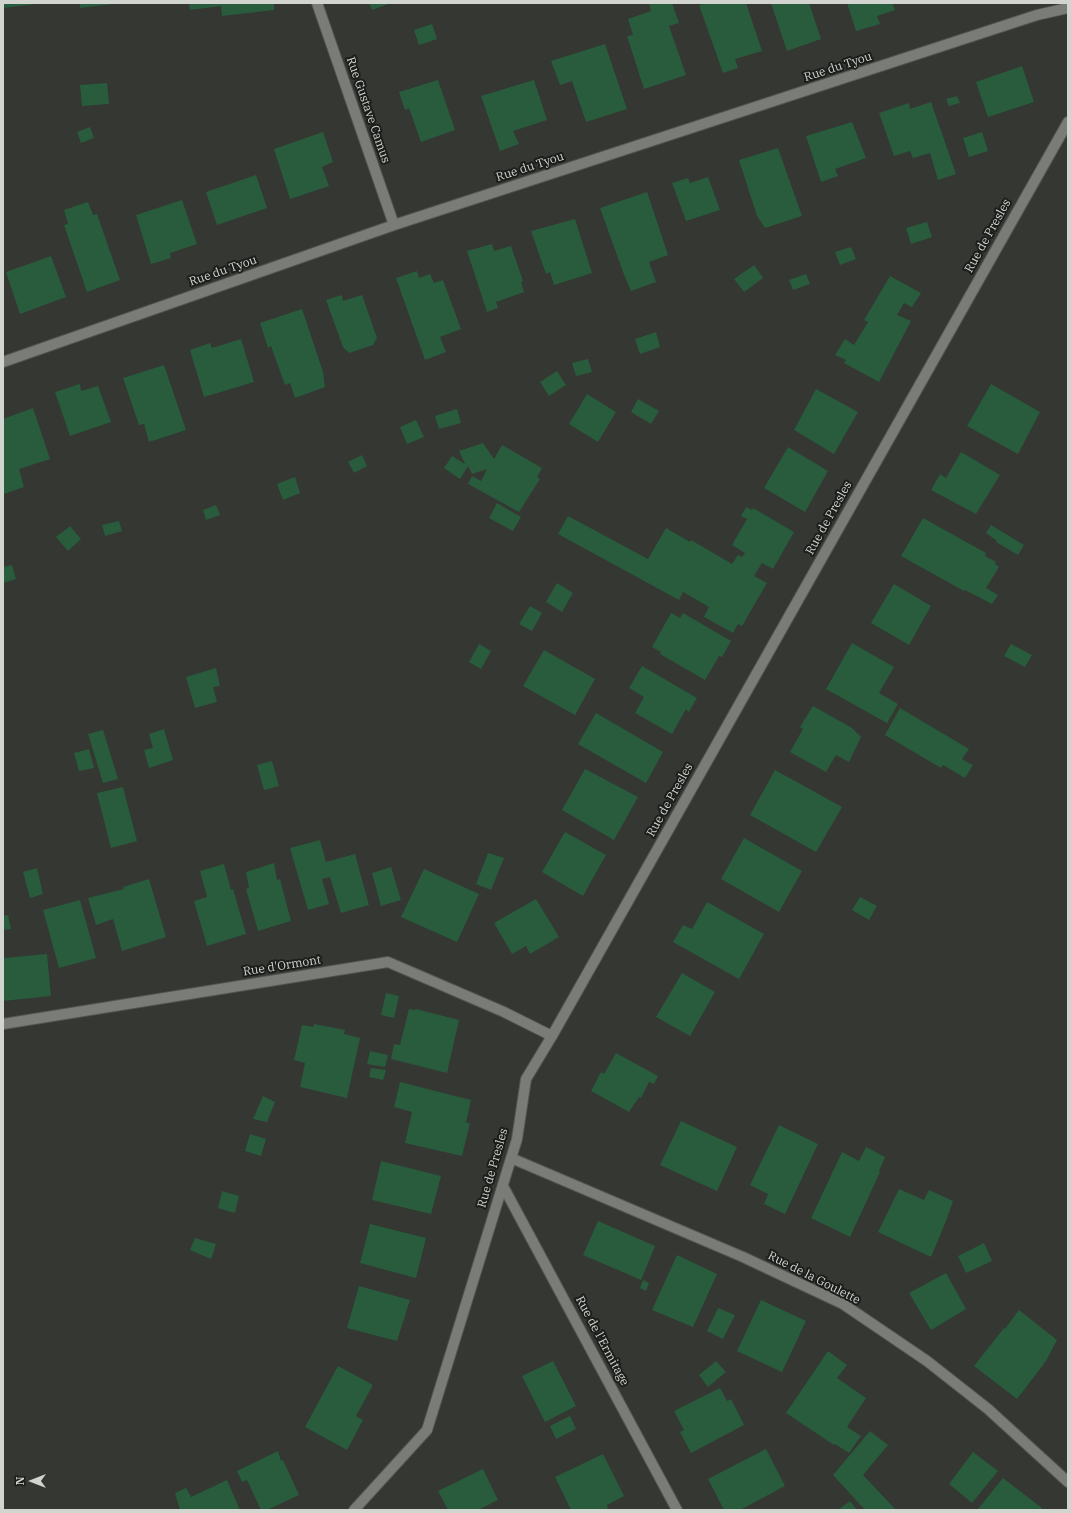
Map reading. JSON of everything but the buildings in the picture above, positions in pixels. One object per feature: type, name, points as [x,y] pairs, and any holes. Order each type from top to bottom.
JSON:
[{"type":"street","name":"Rue Gustave Camus","points":[[316,3],[394,225]]},
{"type":"street","name":"Rue du Tyou","points":[[3,362],[394,225],[1037,15],[1068,8]]},
{"type":"street","name":"Rue de Presles","points":[[354,1510],[427,1430],[517,1139],[526,1079],[552,1036],[1068,122]]},
{"type":"street","name":"Rue d'Ormont","points":[[3,1024],[388,962],[504,1012],[552,1036]]},
{"type":"street","name":"Rue de la Goulette","points":[[511,1158],[743,1257],[843,1304],[927,1361],[982,1404],[1068,1482]]},
{"type":"street","name":"Rue de l'Ermitage","points":[[502,1186],[677,1510]]}]
